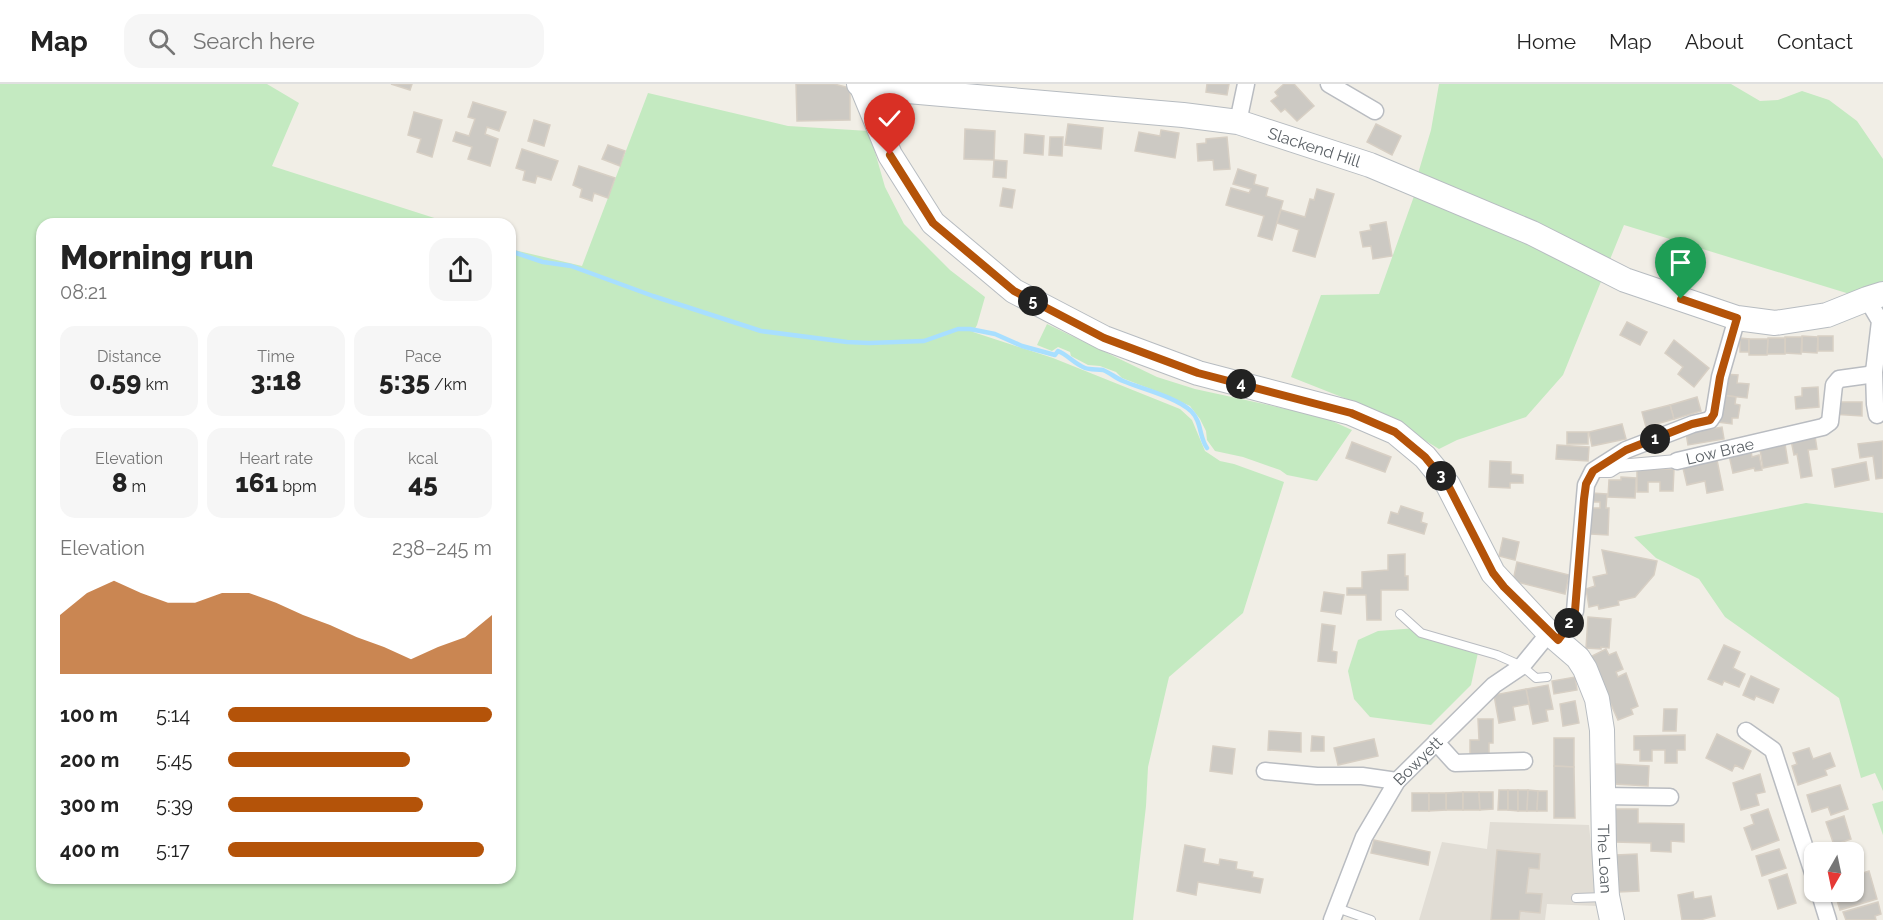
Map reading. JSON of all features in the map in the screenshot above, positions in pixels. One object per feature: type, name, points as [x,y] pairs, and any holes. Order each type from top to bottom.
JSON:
[{"type":"main road","name":"Slackend Hill","points":[[860,85],[1238,122],[1370,165],[1532,233],[1625,280],[1737,318],[1775,323],[1827,315],[1875,296]]},
{"type":"main road","name":"The Loan","points":[[860,85],[890,155],[933,223],[1014,291],[1104,338],[1198,373],[1351,413],[1395,432],[1425,457],[1448,485],[1493,573],[1553,636],[1578,657],[1585,669],[1597,699],[1602,730],[1607,896],[1612,920]]},
{"type":"street","points":[[1238,122],[1246,84]]},
{"type":"street","points":[[1329,84],[1376,111]]},
{"type":"street","points":[[1875,296],[1881,322],[1874,372],[1877,415]]},
{"type":"street","points":[[1553,636],[1564,632],[1575,611],[1586,484],[1593,471],[1626,450],[1692,424],[1710,420],[1714,414],[1720,377],[1737,318]]},
{"type":"street","name":"Low Brae","points":[[1593,471],[1610,471],[1618,466],[1677,461],[1823,427],[1830,422],[1834,385],[1839,379],[1874,372]]},
{"type":"street","name":"Bowyett","points":[[1334,914],[1364,837],[1397,782],[1494,686],[1522,666],[1553,636]]},
{"type":"street","points":[[1746,731],[1773,750],[1804,845]]},
{"type":"street","points":[[1436,742],[1455,763],[1524,760]]},
{"type":"street","points":[[1265,771],[1317,776],[1362,776],[1397,782]]},
{"type":"street","points":[[1603,796],[1670,797]]},
{"type":"street","points":[[1822,902],[1828,920]]},
{"type":"lane","points":[[1400,614],[1421,633],[1497,655],[1522,666],[1536,678],[1547,677]]},
{"type":"lane","points":[[1576,898],[1607,896]]},
{"type":"lane","points":[[1334,914],[1371,920]]},
{"type":"shaded area","points":[[1490,822],[1589,825],[1597,906],[1547,904],[1545,920],[1419,920],[1442,842],[1487,849]]},
{"type":"green space","points":[[0,84],[267,84],[299,103],[272,166],[434,218],[36,218],[36,884],[516,884],[516,250],[582,266],[648,93],[788,126],[869,131],[885,187],[904,224],[950,270],[985,297],[973,332],[1053,358],[1180,409],[1192,420],[1205,451],[1220,461],[1284,482],[1243,613],[1169,677],[1148,767],[1146,806],[1133,920],[0,920]]},
{"type":"green space","points":[[1439,84],[1731,84],[1760,101],[1778,100],[1802,91],[1829,100],[1857,121],[1883,159],[1883,315],[1866,299],[1624,225],[1563,375],[1526,417],[1457,440],[1439,449],[1377,411],[1291,377],[1321,295],[1379,294],[1418,185],[1417,177],[1431,130]]},
{"type":"green space","points":[[1047,324],[1157,377],[1195,389],[1323,417],[1352,430],[1317,481],[1287,475],[1280,470],[1243,457],[1215,451],[1207,440],[1206,431],[1200,419],[1190,406],[1122,378],[1116,372],[1100,366],[1088,365],[1071,356],[1070,352],[1058,347],[1052,351],[1037,345]]},
{"type":"green space","points":[[1806,503],[1883,513],[1883,791],[1875,773],[1861,778],[1839,698],[1725,617],[1699,579],[1656,558],[1634,537]]},
{"type":"green space","points":[[1417,628],[1479,648],[1471,685],[1431,725],[1370,717],[1354,699],[1348,671],[1358,640],[1378,631]]},
{"type":"green space","points":[[1883,801],[1883,835],[1872,804]]},
{"type":"building","points":[[391,84],[412,84],[410,90]]},
{"type":"building","points":[[796,84],[834,84],[850,88],[850,120],[797,121]]},
{"type":"building","points":[[1207,84],[1229,84],[1227,95],[1206,92]]},
{"type":"building","points":[[1284,84],[1294,84],[1314,106],[1297,121],[1285,109],[1281,112],[1271,101],[1278,96],[1275,92]]},
{"type":"building","points":[[473,102],[506,112],[499,131],[487,127],[485,134],[498,139],[490,166],[468,159],[472,147],[453,141],[456,132],[469,136],[475,119],[468,117]]},
{"type":"building","points":[[414,112],[442,120],[432,157],[417,152],[421,139],[408,135]]},
{"type":"building","points":[[534,120],[550,125],[544,146],[528,141]]},
{"type":"building","points":[[1068,124],[1103,128],[1101,149],[1065,145]]},
{"type":"building","points":[[1376,124],[1401,136],[1392,155],[1367,142]]},
{"type":"building","points":[[965,129],[995,131],[994,160],[964,159]]},
{"type":"building","points":[[1161,130],[1179,133],[1175,158],[1135,151],[1139,132],[1160,136]]},
{"type":"building","points":[[1025,134],[1044,136],[1043,155],[1024,153]]},
{"type":"building","points":[[1050,137],[1063,137],[1062,156],[1049,155]]},
{"type":"building","points":[[1227,137],[1230,169],[1214,170],[1213,160],[1198,161],[1197,144],[1206,143],[1206,139]]},
{"type":"building","points":[[608,145],[625,151],[620,166],[602,159]]},
{"type":"building","points":[[522,149],[558,161],[551,180],[537,176],[535,183],[523,180],[525,171],[516,168]]},
{"type":"building","points":[[994,160],[1007,161],[1006,178],[993,177]]},
{"type":"building","points":[[579,166],[615,178],[608,198],[594,193],[592,201],[580,197],[582,189],[573,185]]},
{"type":"building","points":[[1238,169],[1256,175],[1254,184],[1268,188],[1266,196],[1283,201],[1272,240],[1258,236],[1264,216],[1226,205],[1231,188],[1249,193],[1251,189],[1233,184]]},
{"type":"building","points":[[1003,188],[1015,190],[1012,208],[1000,206]]},
{"type":"building","points":[[1317,189],[1334,194],[1315,257],[1293,251],[1299,230],[1277,223],[1281,210],[1305,217],[1310,199],[1314,200]]},
{"type":"building","points":[[1386,222],[1392,256],[1373,259],[1371,246],[1363,247],[1360,232],[1371,230],[1370,225]]},
{"type":"building","points":[[1669,260],[1693,266],[1688,284],[1664,277]]},
{"type":"building","points":[[1627,322],[1647,332],[1640,345],[1620,335]]},
{"type":"building","points":[[1802,336],[1818,337],[1817,353],[1802,352]]},
{"type":"building","points":[[1818,336],[1833,336],[1833,351],[1818,351]]},
{"type":"building","points":[[1785,337],[1802,337],[1801,354],[1785,353]]},
{"type":"building","points":[[1740,338],[1749,339],[1749,352],[1740,352]]},
{"type":"building","points":[[1768,338],[1785,338],[1785,354],[1767,354]]},
{"type":"building","points":[[1749,339],[1768,339],[1767,355],[1749,355]]},
{"type":"building","points":[[1674,340],[1709,368],[1694,387],[1678,374],[1683,367],[1665,353]]},
{"type":"building","points":[[1723,374],[1738,375],[1737,383],[1749,384],[1747,398],[1721,395]]},
{"type":"building","points":[[1818,387],[1819,407],[1796,409],[1795,397],[1802,396],[1802,388]]},
{"type":"building","points":[[1721,395],[1736,397],[1735,404],[1740,405],[1738,418],[1732,418],[1732,424],[1718,422]]},
{"type":"building","points":[[1697,397],[1701,411],[1674,419],[1670,405]]},
{"type":"building","points":[[1833,402],[1862,402],[1862,416],[1832,414]]},
{"type":"building","points":[[1670,405],[1674,419],[1646,427],[1642,412]]},
{"type":"building","points":[[1622,424],[1626,439],[1592,446],[1589,432]]},
{"type":"building","points":[[1722,427],[1724,439],[1688,445],[1686,433]]},
{"type":"building","points":[[1567,432],[1588,432],[1588,444],[1567,444]]},
{"type":"building","points":[[1815,436],[1817,449],[1808,450],[1812,476],[1801,478],[1797,454],[1794,455],[1791,440]]},
{"type":"building","points":[[1883,441],[1883,478],[1876,479],[1873,456],[1860,458],[1858,444]]},
{"type":"building","points":[[1352,442],[1391,457],[1385,472],[1346,458]]},
{"type":"building","points":[[1785,444],[1788,463],[1763,468],[1760,449]]},
{"type":"building","points":[[1557,445],[1589,447],[1588,461],[1556,459]]},
{"type":"building","points":[[1751,451],[1752,457],[1759,455],[1762,470],[1755,471],[1754,468],[1733,473],[1729,455]]},
{"type":"building","points":[[1717,460],[1723,490],[1707,493],[1705,481],[1687,485],[1683,468]]},
{"type":"building","points":[[1490,461],[1511,462],[1511,474],[1523,475],[1523,483],[1510,483],[1510,488],[1489,487]]},
{"type":"building","points":[[1866,462],[1869,480],[1835,487],[1832,469]]},
{"type":"building","points":[[1637,469],[1674,469],[1673,491],[1660,491],[1660,482],[1648,482],[1648,492],[1637,492]]},
{"type":"building","points":[[1621,477],[1636,478],[1635,498],[1608,497],[1609,480],[1621,480]]},
{"type":"building","points":[[1591,493],[1607,494],[1608,535],[1591,534],[1592,508],[1600,508],[1600,502],[1591,502]]},
{"type":"building","points":[[1401,506],[1423,513],[1421,522],[1427,524],[1424,534],[1388,523],[1391,512],[1398,514]]},
{"type":"building","points":[[1503,538],[1519,542],[1515,560],[1499,556]]},
{"type":"building","points":[[1602,550],[1657,561],[1654,575],[1635,597],[1618,601],[1619,605],[1599,609],[1598,605],[1589,607],[1586,589],[1595,586],[1593,577],[1607,574]]},
{"type":"building","points":[[1405,554],[1405,576],[1408,576],[1408,590],[1381,590],[1381,620],[1367,620],[1366,595],[1347,595],[1347,588],[1362,588],[1362,572],[1388,570],[1388,555]]},
{"type":"building","points":[[1517,562],[1569,575],[1565,594],[1513,581]]},
{"type":"building","points":[[1324,592],[1344,595],[1341,614],[1321,611]]},
{"type":"building","points":[[1588,617],[1611,619],[1609,648],[1586,648]]},
{"type":"building","points":[[1322,624],[1335,626],[1332,651],[1337,652],[1336,663],[1318,661]]},
{"type":"building","points":[[1724,645],[1740,652],[1733,668],[1745,674],[1739,687],[1724,681],[1722,685],[1708,679]]},
{"type":"building","points":[[1606,649],[1609,655],[1616,652],[1623,669],[1616,672],[1618,677],[1626,673],[1638,706],[1631,709],[1633,714],[1618,720],[1590,657]]},
{"type":"building","points":[[1751,676],[1779,689],[1773,703],[1756,696],[1754,700],[1743,695]]},
{"type":"building","points":[[1575,677],[1577,690],[1554,694],[1552,681]]},
{"type":"building","points":[[1548,685],[1553,709],[1546,710],[1548,721],[1533,724],[1526,689]]},
{"type":"building","points":[[1526,689],[1529,704],[1513,707],[1515,720],[1499,723],[1494,695]]},
{"type":"building","points":[[1575,701],[1579,723],[1563,726],[1560,704]]},
{"type":"building","points":[[1664,709],[1677,709],[1676,731],[1663,731]]},
{"type":"building","points":[[1478,719],[1493,719],[1493,743],[1489,743],[1489,758],[1470,759],[1470,740],[1479,740]]},
{"type":"building","points":[[1269,731],[1301,733],[1301,752],[1268,750]]},
{"type":"building","points":[[1717,734],[1751,751],[1743,769],[1735,765],[1732,771],[1706,758]]},
{"type":"building","points":[[1685,735],[1685,750],[1677,750],[1677,763],[1665,763],[1665,750],[1652,750],[1652,761],[1640,761],[1640,750],[1634,750],[1634,736]]},
{"type":"building","points":[[1312,736],[1324,737],[1324,751],[1311,751]]},
{"type":"building","points":[[1554,738],[1574,738],[1574,767],[1554,766]]},
{"type":"building","points":[[1374,739],[1378,756],[1338,765],[1334,748]]},
{"type":"building","points":[[1213,746],[1235,749],[1232,774],[1210,771]]},
{"type":"building","points":[[1809,748],[1813,759],[1830,753],[1835,766],[1825,770],[1827,775],[1798,785],[1792,766],[1797,764],[1793,753]]},
{"type":"building","points":[[1615,764],[1649,766],[1648,786],[1614,784]]},
{"type":"building","points":[[1554,766],[1574,767],[1575,818],[1554,818]]},
{"type":"building","points":[[1760,774],[1765,792],[1756,794],[1759,805],[1741,810],[1733,783]]},
{"type":"building","points":[[1840,785],[1848,809],[1831,815],[1828,807],[1812,812],[1807,795]]},
{"type":"building","points":[[1499,790],[1508,790],[1508,810],[1498,810]]},
{"type":"building","points":[[1508,790],[1518,790],[1518,811],[1508,810]]},
{"type":"building","points":[[1518,790],[1528,790],[1527,811],[1518,811]]},
{"type":"building","points":[[1528,790],[1538,791],[1537,811],[1527,811]]},
{"type":"building","points":[[1538,791],[1547,791],[1547,811],[1537,811]]},
{"type":"building","points":[[1463,792],[1463,810],[1446,810],[1446,793]]},
{"type":"building","points":[[1463,792],[1479,792],[1480,810],[1463,810]]},
{"type":"building","points":[[1479,792],[1493,792],[1493,809],[1480,810]]},
{"type":"building","points":[[1412,793],[1429,793],[1429,811],[1412,811]]},
{"type":"building","points":[[1429,793],[1446,793],[1446,810],[1429,811]]},
{"type":"building","points":[[1615,809],[1638,809],[1638,823],[1684,824],[1684,842],[1671,841],[1671,852],[1651,851],[1651,843],[1614,842]]},
{"type":"building","points":[[1768,809],[1779,840],[1752,850],[1744,828],[1754,824],[1751,815]]},
{"type":"building","points":[[1844,816],[1851,839],[1833,842],[1826,822]]},
{"type":"building","points":[[1374,840],[1430,852],[1428,865],[1371,853]]},
{"type":"building","points":[[1185,845],[1205,849],[1203,862],[1219,865],[1220,859],[1237,862],[1236,869],[1253,872],[1252,877],[1263,879],[1260,893],[1198,882],[1196,895],[1177,891]]},
{"type":"building","points":[[1779,849],[1786,868],[1762,876],[1756,856]]},
{"type":"building","points":[[1497,850],[1540,854],[1539,869],[1529,868],[1526,893],[1542,894],[1540,913],[1520,911],[1519,920],[1491,920]]},
{"type":"building","points":[[1637,854],[1639,891],[1619,892],[1616,855]]},
{"type":"building","points":[[1869,871],[1877,899],[1840,910],[1838,902],[1864,902],[1864,873]]},
{"type":"building","points":[[1787,874],[1796,903],[1778,909],[1769,880]]},
{"type":"building","points":[[1693,892],[1694,899],[1711,896],[1715,916],[1700,920],[1682,920],[1678,895]]},
{"type":"building","points":[[1878,902],[1881,914],[1875,916],[1876,920],[1846,920],[1843,912]]},
{"type":"waterway","points":[[516,253],[543,262],[571,266],[653,296],[761,331],[869,343],[924,341],[958,329],[970,329],[995,334],[1022,346],[1055,355],[1058,351],[1085,368],[1103,370],[1123,381],[1168,397],[1185,406],[1195,415],[1207,448]]},
{"type":"route","points":[[890,155],[933,223],[1014,291],[1104,338],[1198,373],[1351,413],[1395,432],[1425,457],[1448,485],[1493,573],[1504,587],[1558,640],[1575,611],[1584,499],[1586,484],[1593,471],[1626,450],[1692,424],[1710,420],[1714,414],[1720,377],[1737,318],[1681,299]]}]
